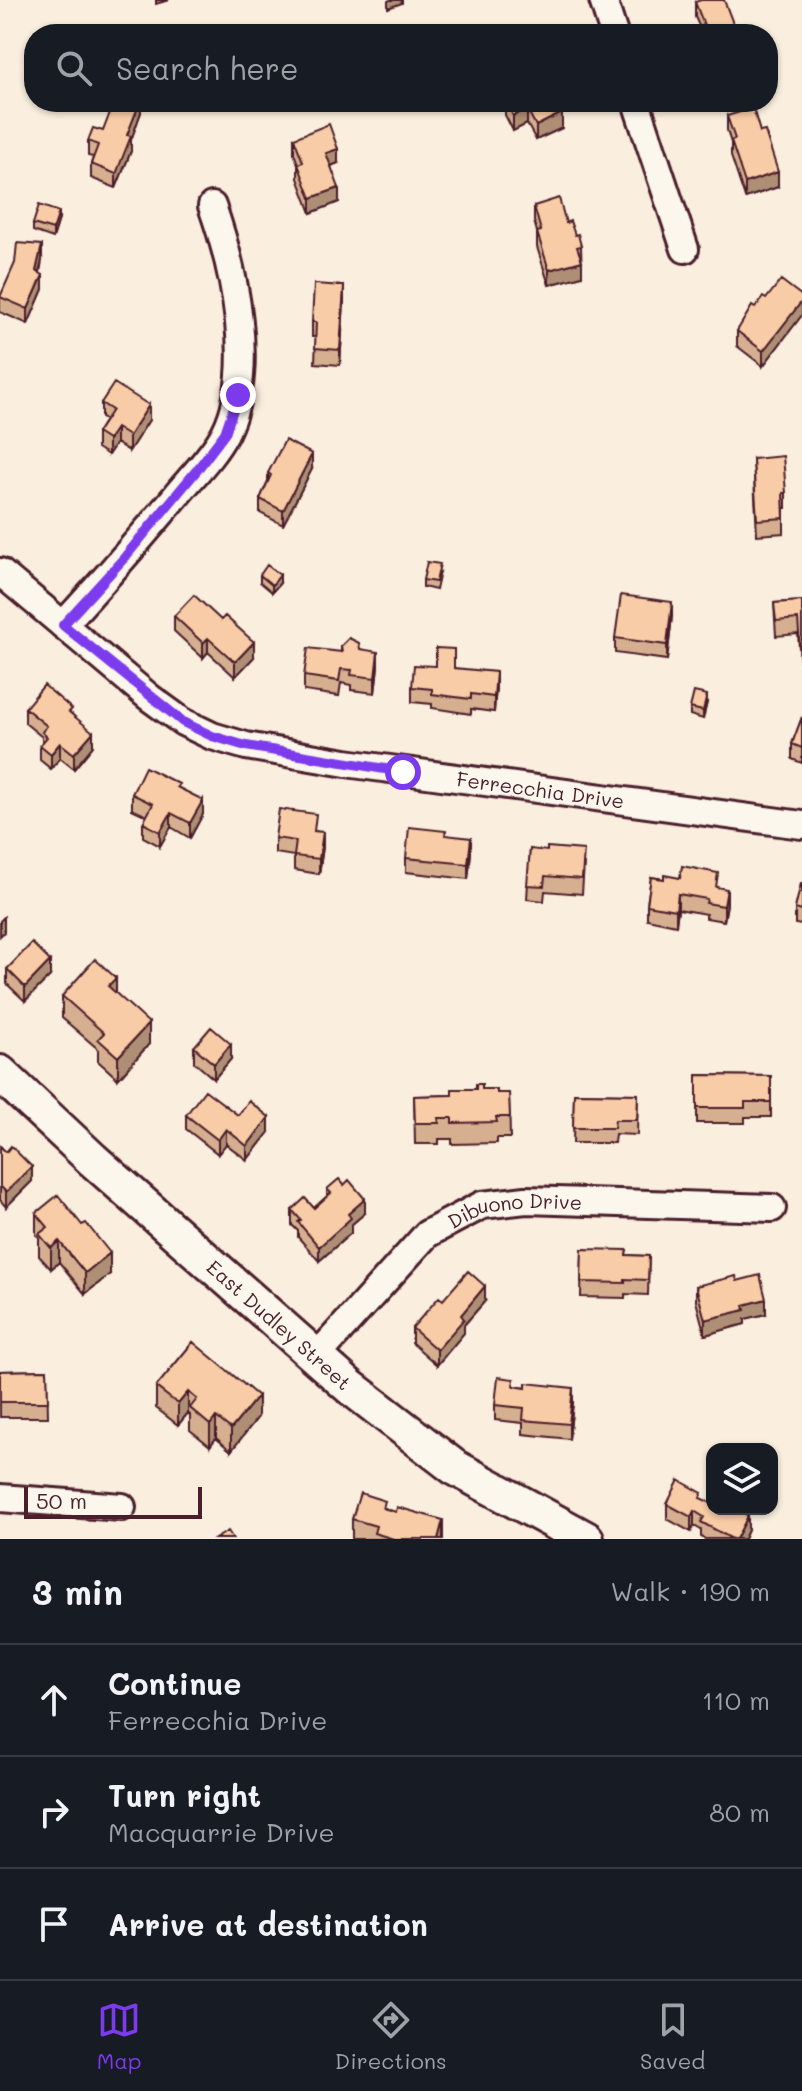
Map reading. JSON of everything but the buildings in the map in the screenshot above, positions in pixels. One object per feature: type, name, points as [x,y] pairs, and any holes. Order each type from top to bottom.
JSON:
[{"type":"street","points":[[603,0],[611,24]]},
{"type":"street","points":[[639,112],[685,249]]},
{"type":"street","points":[[63,625],[125,557],[225,433],[238,395],[241,344],[230,272],[212,206]]},
{"type":"street","name":"Ferrecchia Drive","points":[[0,572],[183,722],[212,736],[246,746],[445,778],[802,825]]},
{"type":"street","name":"East Dudley Street","points":[[0,1073],[93,1160],[349,1386],[454,1467],[586,1539]]},
{"type":"street","name":"Dibuono Drive","points":[[317,1356],[427,1234],[482,1205],[526,1200],[772,1208]]},
{"type":"street","points":[[0,1498],[122,1507]]},
{"type":"route","points":[[238,395],[225,433],[197,470],[125,557],[63,625],[150,698],[183,722],[212,736],[246,746],[403,772]]}]
